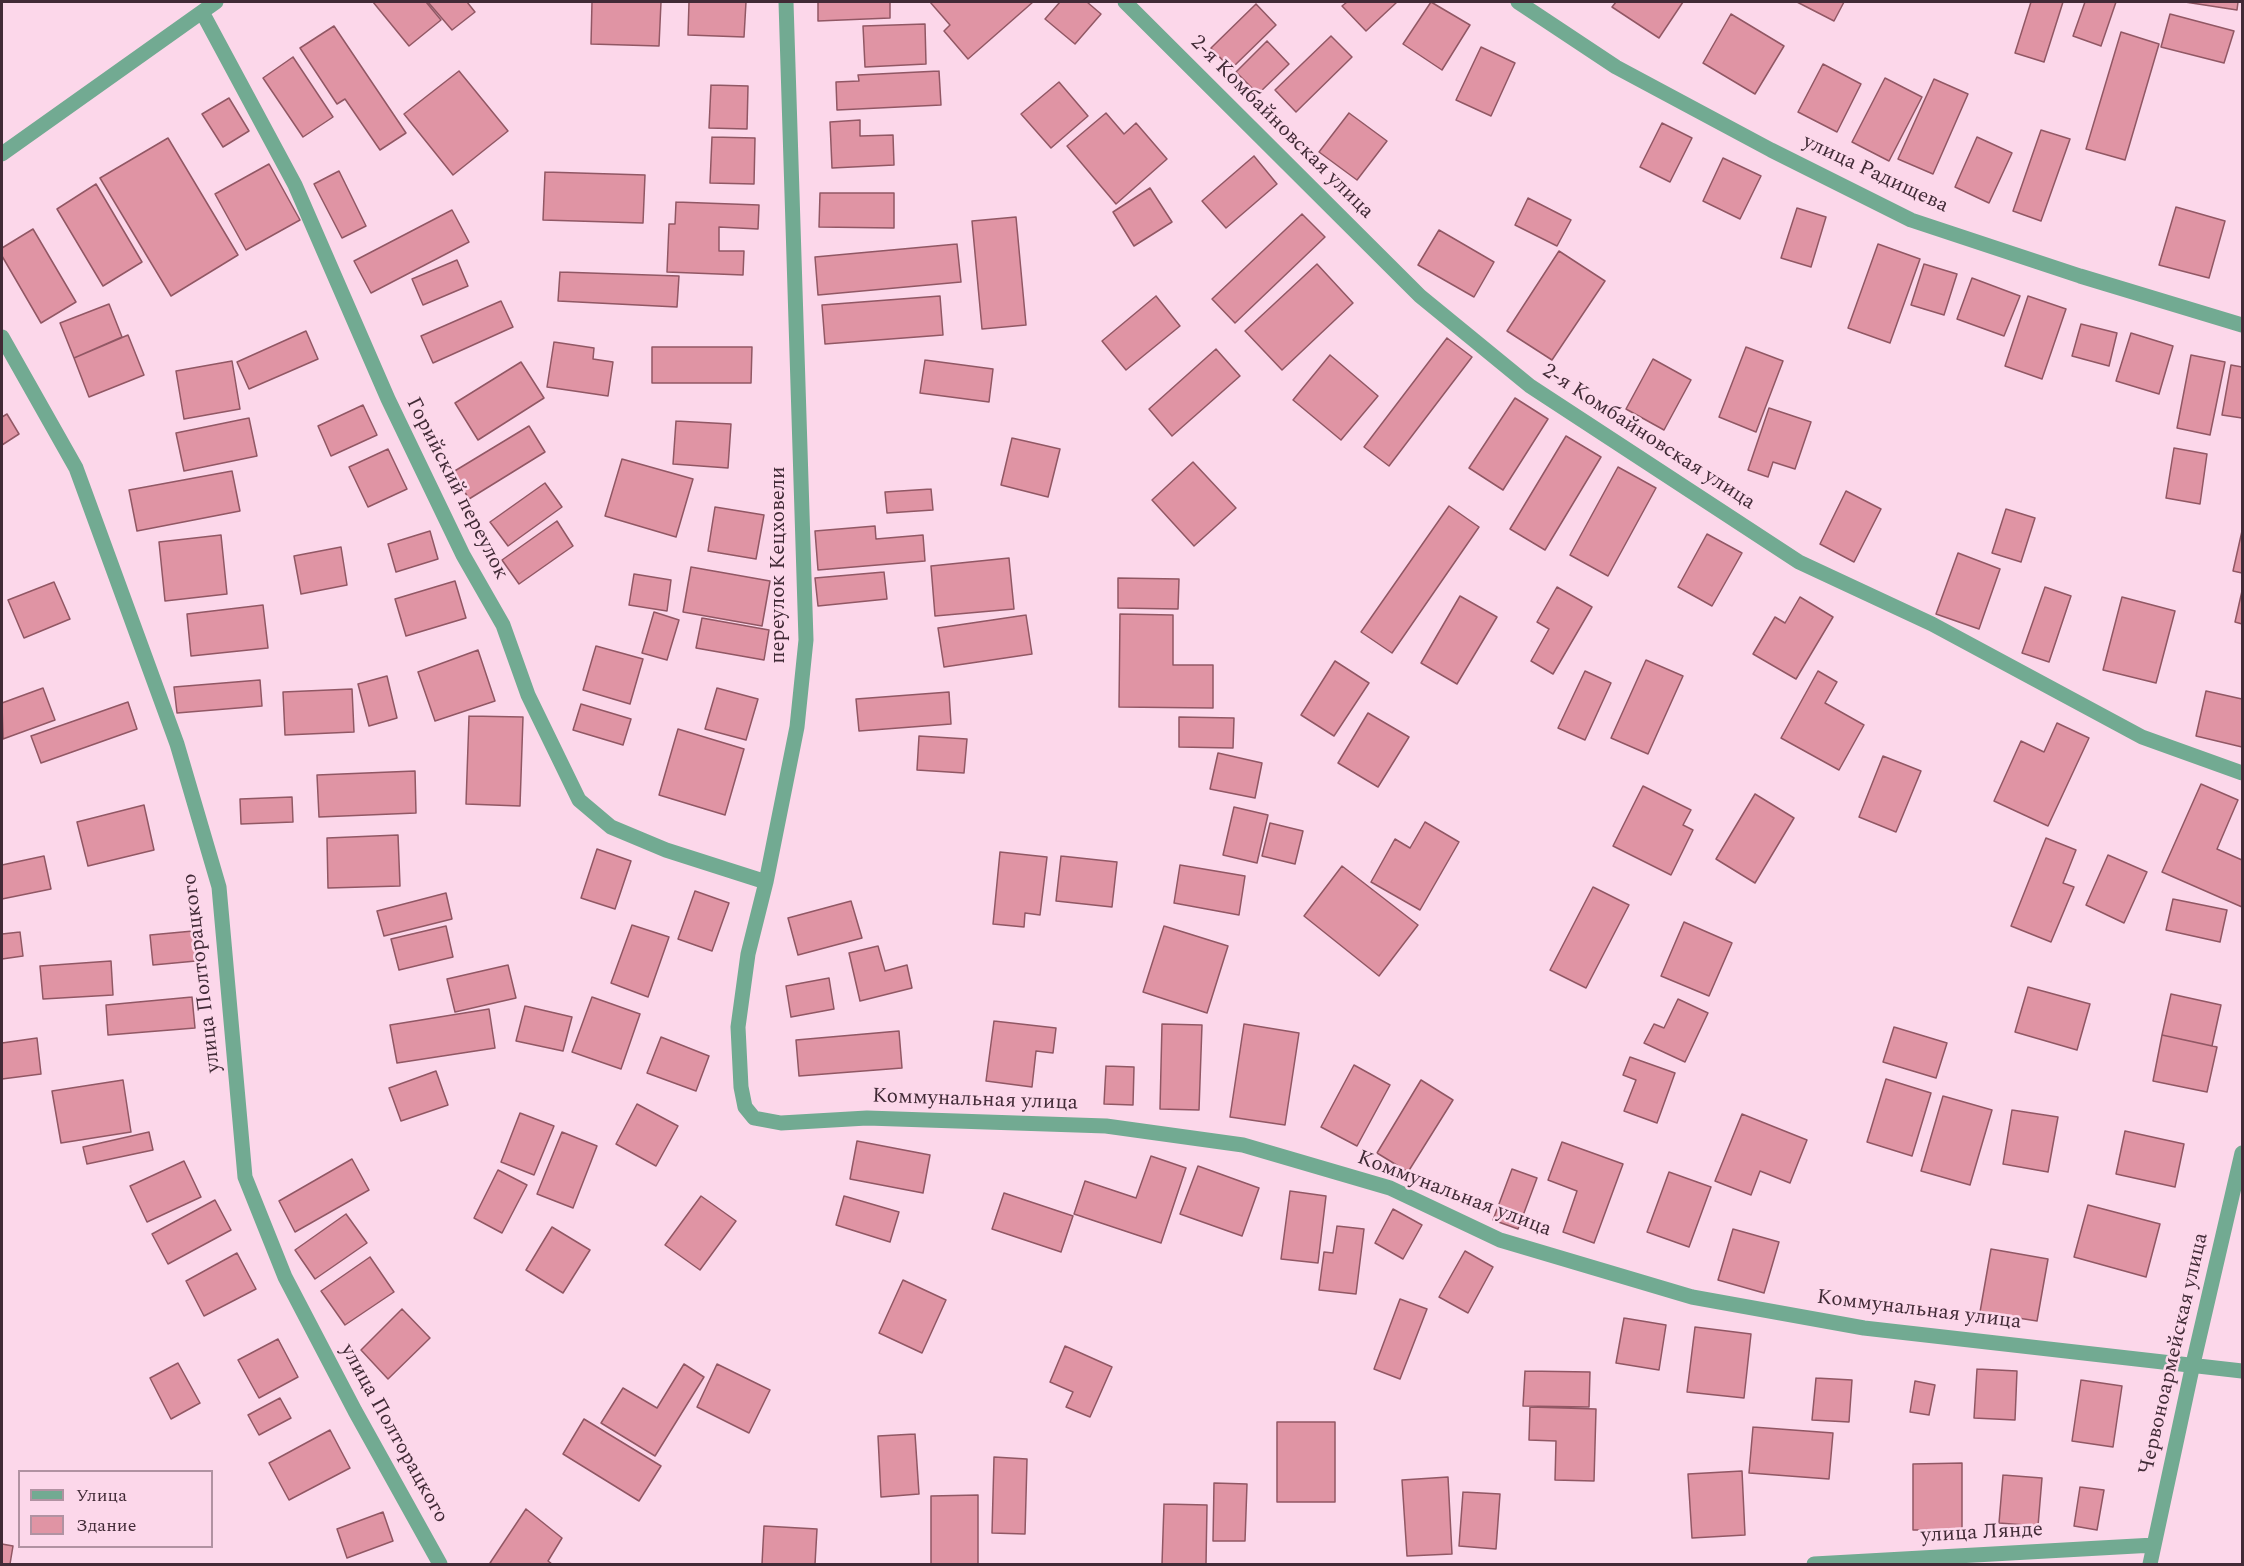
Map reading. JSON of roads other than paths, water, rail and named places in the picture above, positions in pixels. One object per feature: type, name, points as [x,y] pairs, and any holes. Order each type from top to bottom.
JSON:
[{"type":"street","points":[[2,154],[216,2]]},
{"type":"street","name":"переулок Кецховели","points":[[754,1118],[745,1107],[741,1087],[738,1027],[748,954],[766,882],[797,727],[806,640],[786,2]]},
{"type":"street","name":"2-я Комбайновская улица","points":[[1125,2],[1420,296],[1530,386],[1799,562],[1932,624],[2142,737],[2242,773]]},
{"type":"street","name":"улица Радищева","points":[[1518,2],[1617,67],[1771,150],[1911,220],[2080,276],[2242,325]]},
{"type":"street","name":"Горийский переулок","points":[[202,12],[295,184],[388,399],[463,555],[503,626],[528,695],[579,800],[611,828],[666,850],[766,882]]},
{"type":"street","name":"улица Полторацкого","points":[[2,337],[76,468],[177,744],[219,887],[245,1177],[285,1277],[355,1411],[440,1564]]},
{"type":"street","name":"Коммунальная улица","points":[[754,1118],[781,1123],[867,1118],[1106,1126],[1243,1145],[1390,1188],[1500,1240],[1692,1297],[1864,1328],[2242,1371]]},
{"type":"street","name":"Червоноармейская улица","points":[[2150,1564],[2242,1153]]},
{"type":"street","name":"улица Лянде","points":[[1814,1564],[2154,1545]]}]
